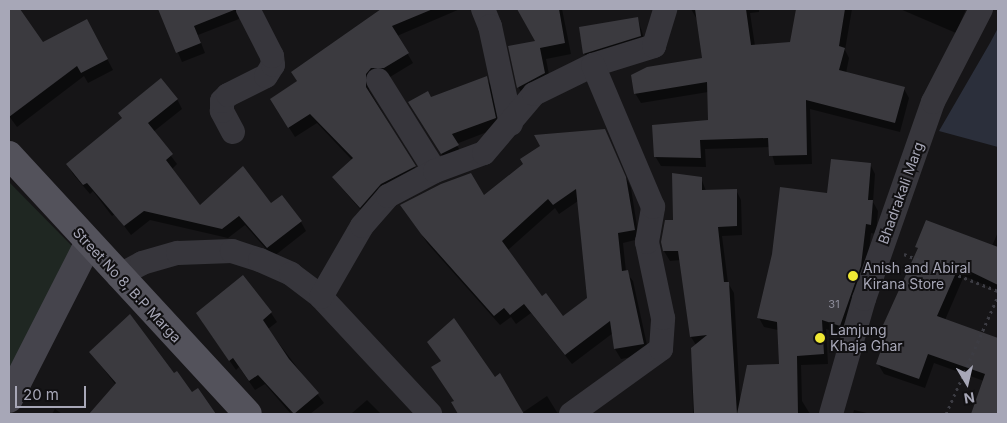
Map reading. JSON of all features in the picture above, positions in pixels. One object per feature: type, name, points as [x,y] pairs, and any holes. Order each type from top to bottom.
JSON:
[{"type":"main road","name":"Street No 8, B.P Marga","points":[[9,155],[88,244],[248,414]]},
{"type":"street","points":[[233,132],[222,111],[222,101],[228,95],[266,76],[273,65],[272,56],[248,9]]},
{"type":"street","points":[[483,9],[490,26],[511,124]]},
{"type":"street","points":[[321,297],[362,226],[388,196],[435,172],[484,153],[511,124],[534,94],[594,65],[654,46],[665,9]]},
{"type":"street","name":"Bhadrakali Marg","points":[[831,414],[882,247],[933,102],[981,9]]},
{"type":"street","points":[[571,414],[661,349],[663,318],[647,242],[653,207],[594,65]]},
{"type":"street","points":[[378,80],[435,172]]},
{"type":"street","points":[[9,399],[88,244]]},
{"type":"street","points":[[118,276],[142,263],[178,253],[232,251],[291,274],[321,297],[430,414]]},
{"type":"path","points":[[882,247],[998,291]]},
{"type":"path","points":[[946,414],[998,296]]},
{"type":"shaded area","points":[[9,182],[72,246],[9,381]]},
{"type":"water","points":[[998,28],[998,147],[939,131]]},
{"type":"building","points":[[9,9],[20,9],[43,42],[87,19],[108,59],[81,73],[77,66],[9,117]]},
{"type":"building","points":[[158,9],[234,10],[194,26],[201,43],[176,53]]},
{"type":"building","points":[[381,9],[433,9],[392,26],[409,53],[384,68],[371,68],[366,74],[366,87],[416,166],[381,184],[360,208],[332,177],[353,158],[310,114],[288,128],[270,99],[297,81],[291,72]]},
{"type":"building","points":[[517,9],[559,9],[565,43],[540,48],[545,73],[517,88],[508,46],[535,41]]},
{"type":"building","points":[[695,9],[746,9],[751,45],[790,42],[796,9],[845,9],[839,46],[845,48],[839,70],[905,87],[895,123],[806,100],[807,155],[769,156],[768,138],[700,140],[701,158],[654,157],[652,125],[708,120],[707,82],[634,94],[631,75],[647,67],[702,58]]},
{"type":"building","points":[[638,17],[641,36],[583,54],[579,27]]},
{"type":"building","points":[[487,76],[496,118],[452,134],[459,145],[441,154],[408,102],[428,91],[431,97]]},
{"type":"building","points":[[161,78],[178,99],[148,123],[173,154],[166,160],[200,205],[243,166],[271,203],[282,195],[302,221],[267,248],[239,216],[222,229],[144,211],[124,226],[87,183],[83,185],[66,164],[122,118],[118,113]]},
{"type":"building","points":[[605,129],[626,177],[635,230],[618,233],[622,271],[628,270],[644,344],[614,349],[610,321],[565,355],[524,304],[510,315],[504,308],[494,316],[421,234],[400,205],[441,184],[471,173],[484,195],[523,164],[520,159],[540,146],[534,135]],"holes":[[[576,189],[587,298],[563,316],[546,293],[542,296],[502,241],[548,199],[553,205]]]},
{"type":"building","points":[[831,159],[871,163],[868,200],[873,200],[871,225],[866,224],[861,266],[840,326],[822,320],[824,354],[797,356],[798,414],[737,414],[747,365],[779,364],[777,322],[757,318],[772,254],[780,187],[827,193]]},
{"type":"building","points":[[672,173],[702,177],[702,190],[737,189],[737,226],[718,227],[724,282],[729,282],[737,414],[694,414],[691,348],[707,335],[690,337],[678,251],[663,251],[661,242],[665,220],[673,220]]},
{"type":"building","points":[[926,220],[998,247],[998,285],[959,266],[937,316],[998,338],[998,414],[971,414],[985,374],[928,354],[919,379],[876,364],[886,336],[879,334],[918,248],[915,247]]},
{"type":"building","points":[[243,275],[272,312],[263,320],[289,359],[319,393],[294,414],[258,375],[249,381],[233,358],[229,361],[196,313]]},
{"type":"building","points":[[130,314],[174,373],[177,371],[192,392],[198,388],[216,414],[89,414],[116,383],[89,352]]},
{"type":"building","points":[[454,318],[495,377],[500,373],[524,414],[458,414],[451,402],[454,401],[431,367],[441,361],[427,342]]},
{"type":"place","name":"Anish and Abiral Kirana Store","points":[[853,276]]},
{"type":"place","name":"Lamjung Khaja Ghar","points":[[820,338]]}]
